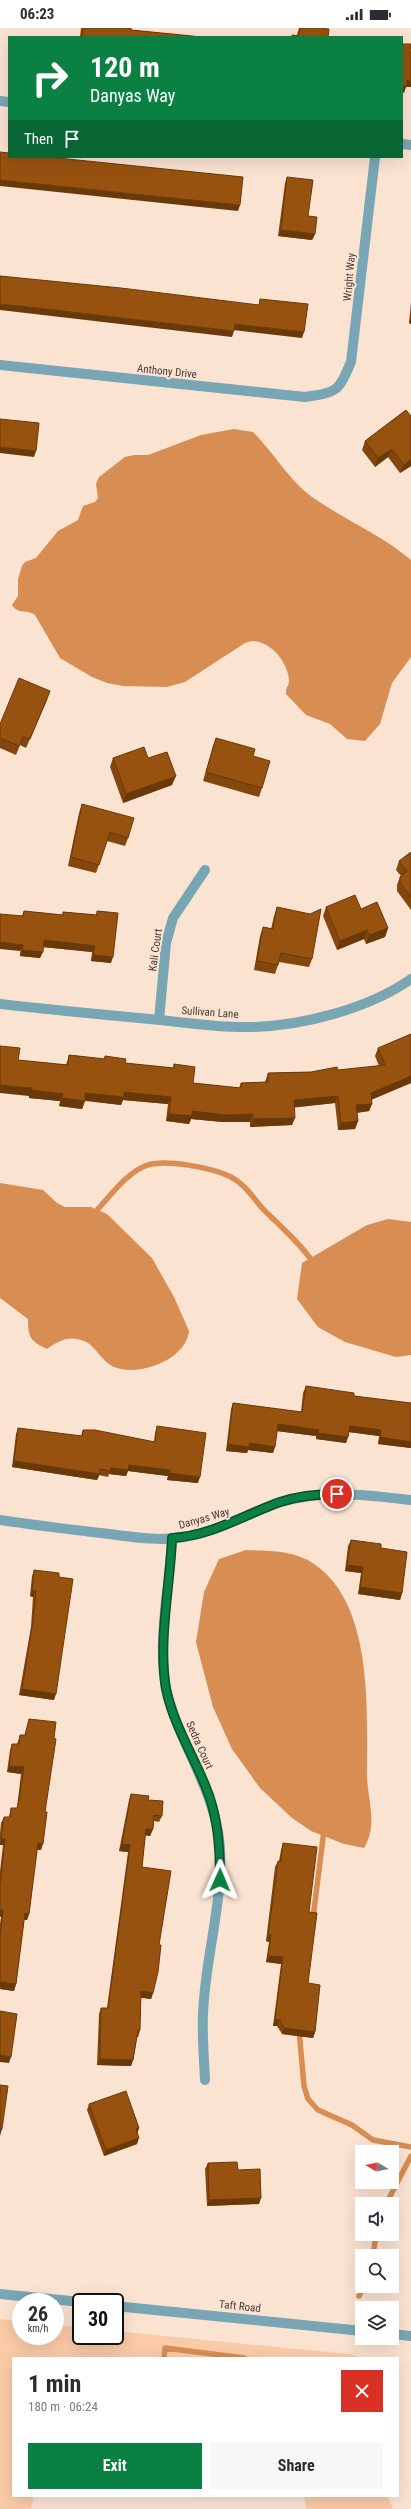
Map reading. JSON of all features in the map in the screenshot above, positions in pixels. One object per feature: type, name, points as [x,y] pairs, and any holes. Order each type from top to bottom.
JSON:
[{"type":"street","name":"Wright Way","points":[[331,393],[341,385],[352,362],[375,158]]},
{"type":"street","name":"Anthony Drive","points":[[0,365],[305,397],[331,393]]},
{"type":"street","name":"Kali Court","points":[[159,1020],[166,943],[173,918],[205,870]]},
{"type":"street","name":"Sullivan Lane","points":[[0,1004],[159,1020],[250,1027],[296,1023],[342,1011],[379,996],[411,979]]},
{"type":"street","name":"Danyas Way","points":[[0,1520],[142,1538],[172,1538],[184,1537],[222,1527],[280,1502],[302,1496],[361,1494],[411,1500]]},
{"type":"street","name":"Sedra Court","points":[[172,1538],[164,1642],[167,1690],[182,1736],[205,1786],[215,1816],[220,1848],[217,1902],[203,2014],[205,2080]]},
{"type":"street","points":[[0,2294],[72,2301]]},
{"type":"street","name":"Taft Road","points":[[124,2307],[355,2330]]},
{"type":"street","points":[[399,2335],[411,2336]]},
{"type":"shaded area","points":[[234,429],[253,432],[291,477],[308,494],[330,509],[377,536],[411,560],[411,657],[392,683],[380,724],[365,741],[347,739],[330,724],[306,715],[286,694],[289,681],[288,674],[281,658],[268,646],[261,642],[253,641],[245,643],[185,682],[167,687],[123,686],[107,683],[92,677],[60,658],[35,615],[29,612],[17,610],[12,605],[18,596],[18,579],[22,566],[25,562],[36,558],[58,531],[78,520],[83,506],[95,502],[98,498],[96,484],[99,477],[125,457],[134,455],[148,455],[201,435]]},
{"type":"shaded area","points":[[0,1183],[43,1190],[57,1203],[65,1207],[91,1207],[107,1214],[152,1258],[174,1297],[189,1331],[186,1341],[180,1350],[171,1358],[160,1364],[136,1370],[124,1370],[109,1364],[92,1346],[79,1339],[65,1339],[47,1349],[34,1341],[31,1338],[28,1319],[0,1298]]},
{"type":"shaded area","points":[[388,1219],[411,1222],[411,1355],[396,1357],[345,1342],[318,1327],[297,1299],[302,1263],[367,1225]]},
{"type":"shaded area","points":[[246,1550],[281,1552],[306,1559],[314,1564],[334,1582],[348,1605],[357,1632],[363,1662],[366,1692],[367,1777],[371,1813],[371,1831],[364,1848],[344,1844],[311,1831],[292,1818],[260,1788],[232,1749],[213,1707],[196,1642],[204,1592],[219,1559]]},
{"type":"shaded area","points":[[0,2319],[12,2320],[12,2345],[64,2345],[64,2326],[72,2326],[72,2345],[124,2345],[124,2332],[348,2354],[358,2357],[12,2357],[12,2497],[34,2497],[31,2509],[0,2509]]},
{"type":"shaded area","points":[[304,2497],[388,2497],[393,2509],[306,2509]]},
{"type":"building","points":[[83,28],[131,28],[131,30],[192,36],[82,36]]},
{"type":"building","points":[[300,28],[329,29],[328,36],[298,36]]},
{"type":"building","points":[[403,44],[411,44],[411,81],[407,80],[407,86],[403,86]]},
{"type":"building","points":[[0,152],[8,153],[8,158],[58,158],[243,177],[240,205],[0,180]]},
{"type":"building","points":[[287,177],[313,180],[308,216],[317,217],[315,234],[281,230]]},
{"type":"building","points":[[0,276],[121,288],[259,305],[260,299],[308,304],[304,332],[235,324],[234,331],[0,304]]},
{"type":"building","points":[[406,410],[411,416],[411,459],[404,465],[392,449],[378,458],[365,441]]},
{"type":"building","points":[[0,419],[39,423],[36,451],[0,447]]},
{"type":"building","points":[[19,678],[50,691],[30,739],[23,737],[19,746],[0,738],[0,724]]},
{"type":"building","points":[[216,738],[255,749],[253,756],[270,761],[262,788],[206,772]]},
{"type":"building","points":[[144,747],[148,758],[167,752],[176,776],[126,794],[113,758]]},
{"type":"building","points":[[82,804],[134,818],[128,838],[110,832],[99,865],[71,857]]},
{"type":"building","points":[[411,852],[411,897],[400,883],[400,877],[407,871],[399,861]]},
{"type":"building","points":[[355,895],[361,909],[377,902],[388,928],[369,935],[367,930],[340,941],[326,907]]},
{"type":"building","points":[[277,907],[310,914],[321,909],[312,959],[281,953],[278,965],[257,961],[263,927],[273,929]]},
{"type":"building","points":[[24,911],[63,915],[63,912],[97,915],[97,911],[118,913],[113,957],[93,955],[95,946],[44,940],[43,952],[22,950],[23,945],[0,942],[0,914],[23,916]]},
{"type":"building","points":[[411,1034],[411,1076],[371,1093],[372,1104],[356,1105],[358,1121],[341,1123],[338,1096],[294,1100],[295,1118],[253,1119],[253,1114],[226,1115],[192,1111],[192,1116],[169,1114],[171,1097],[124,1092],[124,1097],[85,1093],[85,1101],[62,1098],[63,1094],[31,1090],[32,1088],[0,1085],[0,1046],[20,1048],[18,1060],[68,1065],[69,1055],[105,1059],[105,1056],[126,1059],[125,1063],[174,1068],[174,1064],[195,1067],[193,1083],[241,1088],[241,1083],[268,1082],[268,1073],[311,1072],[337,1067],[338,1070],[385,1065],[378,1048]]},
{"type":"building","points":[[306,1386],[354,1393],[354,1396],[411,1403],[411,1442],[380,1437],[381,1430],[350,1426],[348,1437],[318,1433],[319,1430],[278,1424],[275,1447],[250,1443],[249,1447],[228,1444],[233,1403],[302,1412]]},
{"type":"building","points":[[157,1426],[206,1433],[200,1477],[169,1473],[170,1470],[129,1465],[128,1470],[111,1468],[110,1471],[100,1469],[100,1474],[14,1461],[18,1428],[82,1436],[83,1430],[95,1430],[155,1442]]},
{"type":"building","points":[[351,1540],[381,1544],[381,1548],[407,1552],[402,1593],[360,1587],[363,1567],[347,1565]]},
{"type":"building","points":[[34,1570],[59,1573],[59,1577],[73,1579],[56,1694],[22,1689],[36,1591],[32,1590]]},
{"type":"building","points":[[29,1719],[56,1722],[54,1738],[56,1739],[45,1812],[47,1812],[43,1844],[38,1843],[29,1914],[25,1913],[16,1984],[0,1982],[0,1936],[3,1910],[0,1910],[0,1885],[5,1839],[1,1839],[4,1817],[10,1817],[11,1808],[17,1808],[24,1767],[9,1766],[12,1744],[19,1744],[20,1735],[25,1735]]},
{"type":"building","points":[[131,1794],[149,1796],[148,1800],[163,1801],[162,1816],[154,1815],[153,1829],[146,1829],[142,1867],[171,1871],[159,1945],[161,1945],[158,1972],[153,1993],[141,1991],[140,2030],[138,2030],[133,2060],[100,2059],[101,2008],[108,2008],[130,1845],[122,1844]]},
{"type":"building","points":[[283,1843],[317,1847],[309,1912],[317,1913],[308,1983],[320,1985],[315,2032],[284,2028],[280,2020],[275,2019],[283,1957],[268,1956],[271,1935],[268,1935],[278,1861],[281,1862]]},
{"type":"building","points":[[0,2011],[17,2014],[11,2057],[0,2055]]},
{"type":"building","points":[[0,2085],[8,2086],[2,2129],[0,2129]]},
{"type":"building","points":[[126,2091],[139,2128],[136,2129],[139,2138],[106,2150],[89,2104]]},
{"type":"building","points":[[237,2162],[238,2170],[260,2169],[261,2198],[209,2200],[208,2163]]},
{"type":"waterway","points":[[98,1209],[125,1179],[145,1166],[164,1163],[188,1165],[213,1170],[231,1177],[241,1184],[263,1209],[297,1243],[315,1265]]},
{"type":"waterway","points":[[313,1918],[324,1830]]},
{"type":"waterway","points":[[299,2030],[304,2086],[308,2099],[318,2110],[352,2125],[373,2140],[411,2147]]},
{"type":"waterway","points":[[390,2197],[411,2156]]},
{"type":"waterway","points":[[374,2249],[375,2241]]},
{"type":"waterway","points":[[164,2357],[165,2348],[236,2357]]},
{"type":"route","points":[[220,1880],[220,1848],[215,1816],[205,1786],[173,1713],[163,1666],[172,1538],[184,1537],[222,1527],[280,1502],[302,1496],[337,1494]]}]
